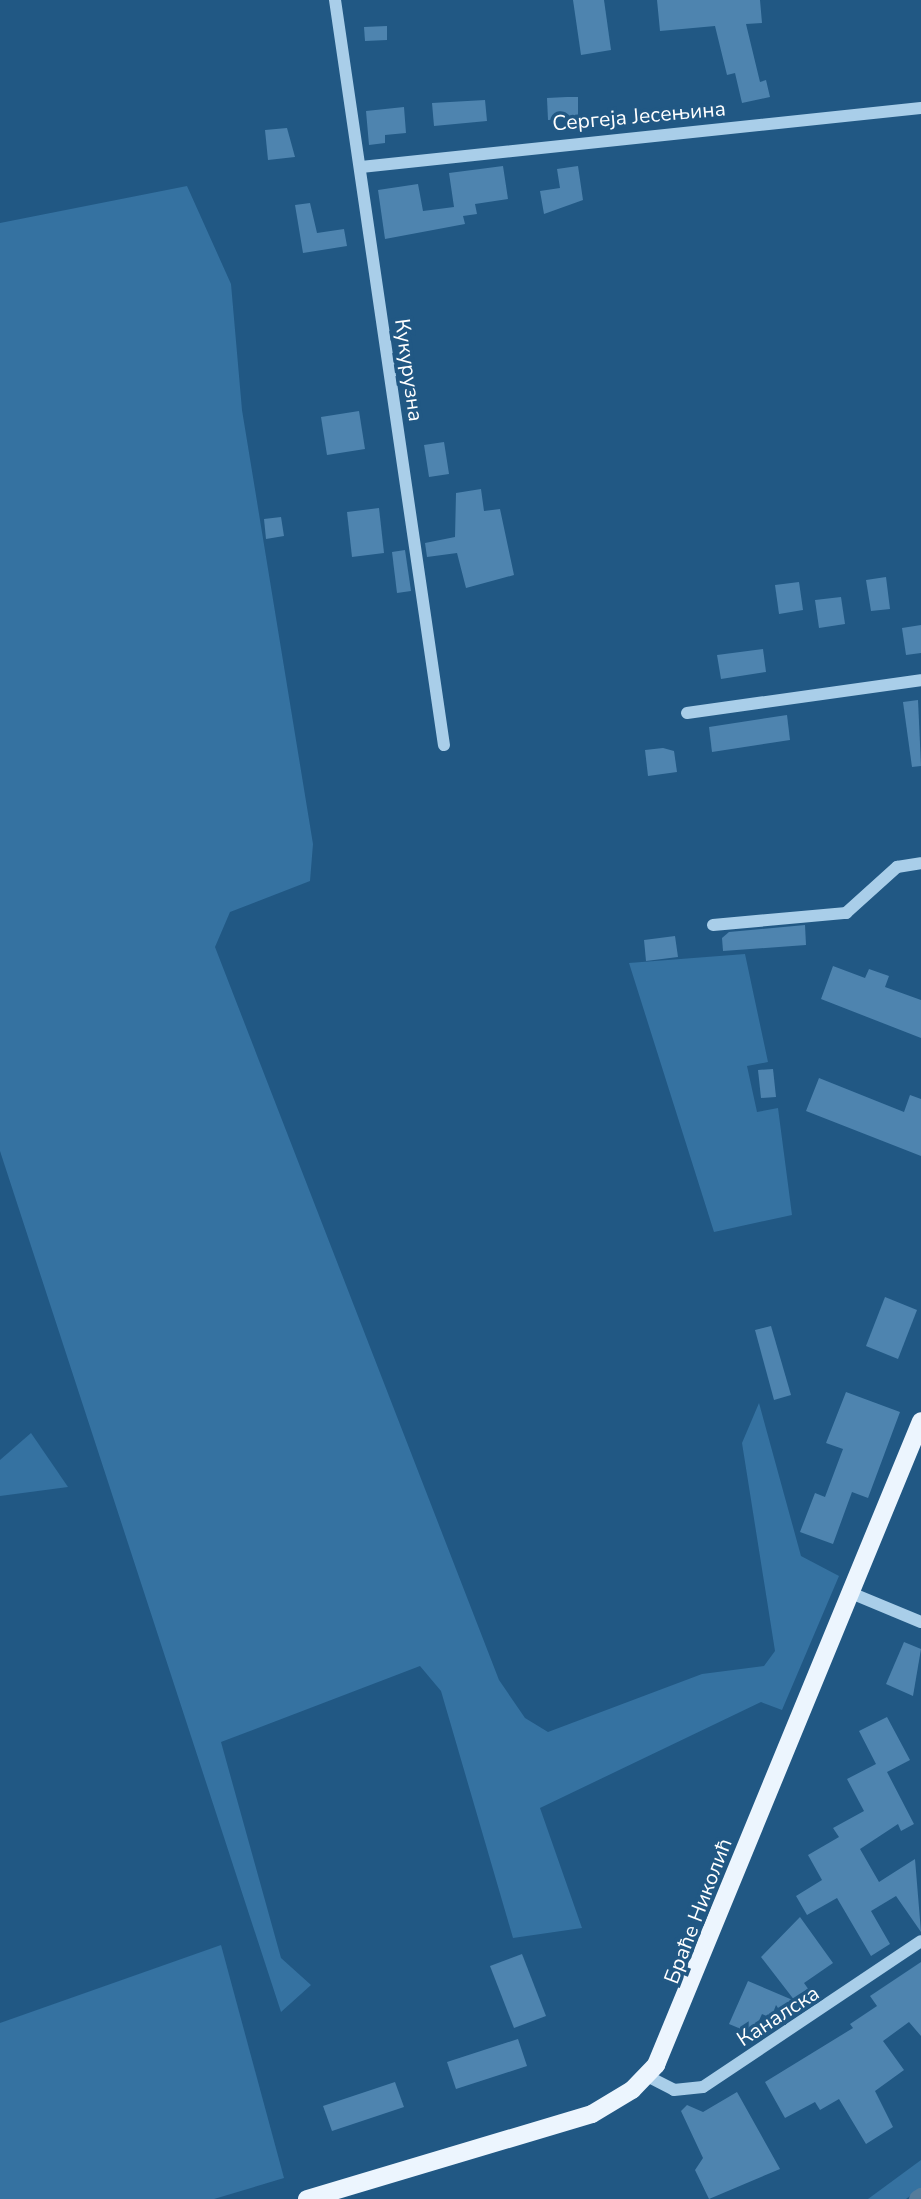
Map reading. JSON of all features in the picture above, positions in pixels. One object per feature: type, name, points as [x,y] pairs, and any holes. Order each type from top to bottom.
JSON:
[{"type":"main road","name":"Браће Николић","points":[[307,2199],[592,2114],[647,2076],[677,2025],[921,1421]]},
{"type":"street","name":"Кукурузна","points":[[335,0],[444,745]]},
{"type":"street","name":"Сергеја Јесењина","points":[[361,167],[921,108]]},
{"type":"street","points":[[687,713],[921,680]]},
{"type":"street","points":[[713,925],[846,914],[897,867],[921,863]]},
{"type":"street","points":[[851,1593],[921,1622]]},
{"type":"street","name":"Каналска","points":[[647,2076],[674,2090],[702,2088],[921,1941]]},
{"type":"shaded area","points":[[187,186],[231,284],[242,410],[313,844],[310,881],[230,912],[215,947],[499,1680],[525,1718],[548,1732],[702,1674],[764,1666],[775,1651],[742,1443],[759,1403],[801,1556],[839,1576],[782,1710],[761,1702],[540,1808],[582,1928],[513,1938],[441,1691],[420,1666],[221,1742],[281,1958],[311,1985],[281,2012],[0,1151],[0,223]]},
{"type":"shaded area","points":[[745,954],[768,1062],[747,1066],[757,1112],[778,1108],[792,1215],[714,1232],[629,963]]},
{"type":"shaded area","points":[[31,1433],[68,1487],[0,1496],[0,1460]]},
{"type":"shaded area","points":[[221,1945],[284,2178],[214,2199],[0,2199],[0,2023]]},
{"type":"shaded area","points":[[921,2160],[921,2188],[906,2199],[868,2199]]},
{"type":"building","points":[[573,0],[604,0],[611,50],[581,55]]},
{"type":"building","points":[[657,0],[760,0],[762,23],[746,24],[760,82],[766,80],[770,97],[742,103],[735,73],[727,75],[715,26],[660,31]]},
{"type":"building","points":[[387,26],[387,40],[365,41],[364,27]]},
{"type":"building","points":[[578,97],[578,119],[548,120],[547,98]]},
{"type":"building","points":[[485,100],[487,121],[434,126],[432,103]]},
{"type":"building","points":[[404,107],[406,133],[385,135],[385,143],[369,145],[366,111]]},
{"type":"building","points":[[287,128],[295,157],[268,160],[265,130]]},
{"type":"building","points":[[503,166],[508,199],[475,204],[477,214],[463,216],[465,224],[385,239],[378,190],[418,184],[423,211],[454,207],[449,173]]},
{"type":"building","points":[[578,166],[583,200],[544,214],[540,191],[560,188],[557,169]]},
{"type":"building","points":[[310,203],[317,233],[344,229],[347,246],[303,253],[295,205]]},
{"type":"building","points":[[359,411],[365,449],[327,455],[321,417]]},
{"type":"building","points":[[444,442],[449,474],[429,477],[424,445]]},
{"type":"building","points":[[481,489],[484,511],[500,509],[514,575],[466,588],[457,553],[427,557],[425,543],[455,537],[456,493]]},
{"type":"building","points":[[379,508],[384,553],[352,557],[347,512]]},
{"type":"building","points":[[281,517],[284,536],[266,539],[264,519]]},
{"type":"building","points":[[405,550],[411,591],[397,593],[392,552]]},
{"type":"building","points":[[886,577],[890,609],[871,611],[866,580]]},
{"type":"building","points":[[799,582],[803,610],[779,614],[775,585]]},
{"type":"building","points":[[841,597],[845,624],[819,628],[815,600]]},
{"type":"building","points":[[921,625],[921,653],[906,655],[902,628]]},
{"type":"building","points":[[763,649],[766,672],[721,679],[717,655]]},
{"type":"building","points":[[918,700],[921,766],[912,767],[903,702]]},
{"type":"building","points":[[787,715],[790,740],[712,752],[709,727]]},
{"type":"building","points":[[663,748],[674,751],[677,772],[648,776],[645,750]]},
{"type":"building","points":[[805,925],[806,945],[723,951],[722,938],[729,932]]},
{"type":"building","points":[[675,936],[678,957],[646,961],[644,940]]},
{"type":"building","points":[[833,966],[865,978],[869,969],[889,976],[885,987],[921,1000],[921,1038],[821,999]]},
{"type":"building","points":[[773,1069],[776,1097],[761,1098],[758,1070]]},
{"type":"building","points":[[819,1078],[904,1112],[910,1095],[921,1099],[921,1156],[806,1111]]},
{"type":"building","points":[[885,1297],[917,1310],[898,1359],[866,1346]]},
{"type":"building","points":[[771,1326],[791,1395],[774,1400],[755,1330]]},
{"type":"building","points":[[846,1392],[900,1412],[868,1498],[852,1492],[833,1544],[800,1532],[815,1493],[825,1497],[843,1449],[826,1443]]},
{"type":"building","points":[[904,1642],[921,1649],[913,1696],[886,1684]]},
{"type":"building","points":[[887,1717],[910,1760],[887,1772],[914,1824],[901,1831],[898,1824],[860,1849],[879,1882],[915,1859],[921,1932],[896,1896],[871,1911],[890,1944],[871,1956],[837,1898],[807,1915],[796,1896],[822,1880],[808,1855],[839,1837],[833,1828],[864,1811],[847,1779],[876,1764],[859,1731]]},
{"type":"building","points":[[800,1917],[833,1963],[804,1983],[816,2000],[786,2020],[776,2005],[771,2018],[762,2014],[753,2034],[729,2024],[748,1981],[795,2001],[761,1957]]},
{"type":"building","points":[[522,1954],[546,2016],[514,2028],[490,1966]]},
{"type":"building","points":[[921,1962],[921,2036],[909,2022],[883,2041],[904,2070],[875,2091],[893,2127],[866,2144],[839,2099],[820,2110],[815,2102],[785,2118],[765,2082],[853,2028],[850,2024],[877,2006],[870,1996]]},
{"type":"building","points":[[518,2039],[527,2066],[456,2089],[447,2062]]},
{"type":"building","points":[[395,2082],[404,2107],[332,2131],[323,2106]]},
{"type":"building","points":[[737,2092],[780,2169],[709,2199],[695,2170],[703,2158],[681,2111],[687,2105],[703,2112]]}]
